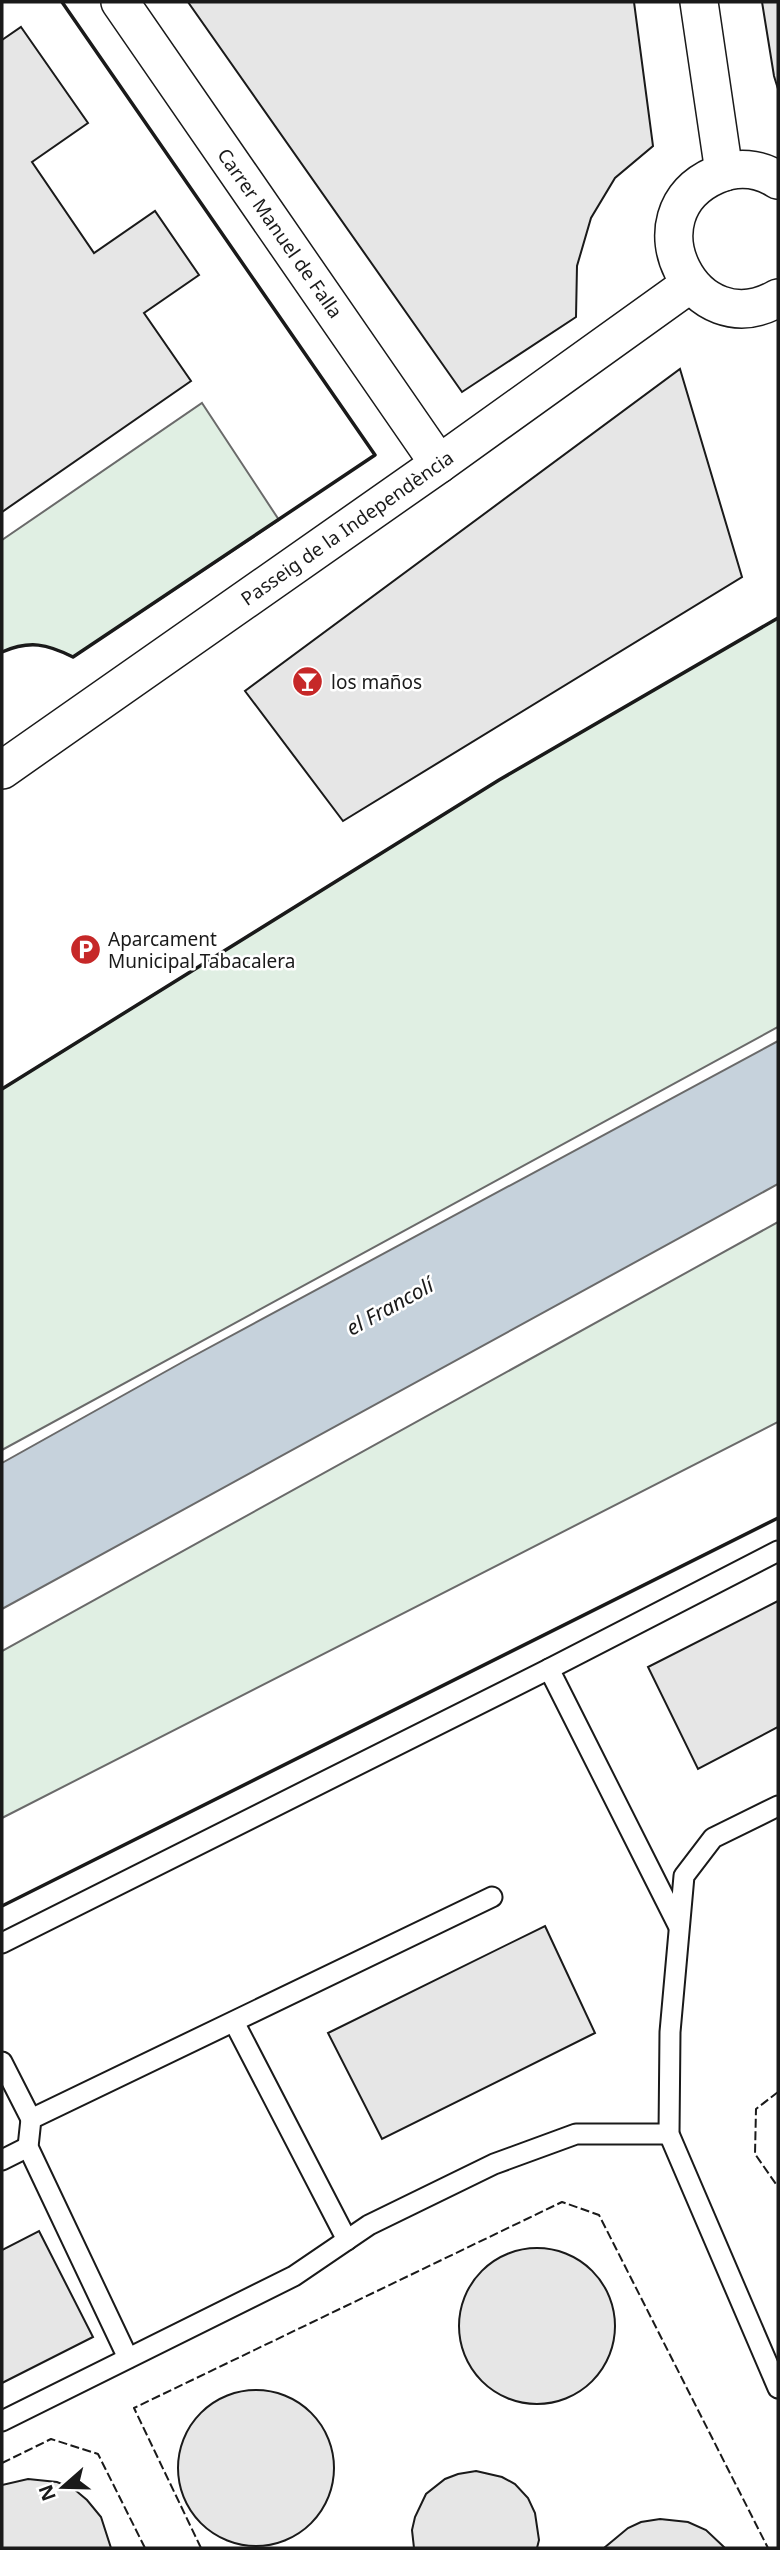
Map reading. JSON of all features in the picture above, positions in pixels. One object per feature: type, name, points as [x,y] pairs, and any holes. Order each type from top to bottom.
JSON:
[{"type":"street","name":"Carrer Manuel de Falla","points":[[120,2],[439,464]]},
{"type":"street","points":[[699,2],[724,172]]},
{"type":"street","points":[[778,180],[755,170],[724,172],[708,178],[683,202],[676,218],[673,236],[680,269],[701,295],[728,306],[757,307],[778,298]]},
{"type":"street","name":"Passeig de la Independència","points":[[2,770],[439,464],[690,284]]},
{"type":"lane","points":[[2,1942],[549,1669],[778,1550]]},
{"type":"lane","points":[[549,1669],[679,1927]]},
{"type":"lane","points":[[778,1806],[713,1838],[684,1876],[670,2032],[668,2134],[778,2388]]},
{"type":"lane","points":[[31,2119],[492,1898]]},
{"type":"lane","points":[[234,2022],[347,2239]]},
{"type":"lane","points":[[2,2062],[31,2119],[28,2147],[128,2358]]},
{"type":"lane","points":[[2,2421],[293,2276],[369,2225],[494,2164],[576,2134],[668,2134]]},
{"type":"lane","points":[[2,2160],[28,2147]]},
{"type":"green space","points":[[202,403],[279,520],[73,657],[38,645],[21,646],[2,652],[2,540]]},
{"type":"green space","points":[[778,618],[778,1027],[2,1450],[2,1089],[499,780]]},
{"type":"green space","points":[[778,1222],[778,1422],[2,1818],[2,1651]]},
{"type":"water","name":"el Francolí","points":[[778,1041],[778,1184],[2,1609],[2,1463],[188,1359]]},
{"type":"building","points":[[188,2],[634,2],[653,146],[615,178],[591,218],[577,266],[576,317],[462,392]]},
{"type":"building","points":[[762,2],[778,2],[778,89],[774,76]]},
{"type":"building","points":[[21,27],[88,123],[32,162],[94,253],[155,211],[199,275],[144,313],[191,381],[2,512],[2,40]]},
{"type":"building","points":[[680,369],[742,577],[343,821],[245,691]]},
{"type":"building","points":[[778,1601],[778,1727],[698,1769],[648,1667]]},
{"type":"building","points":[[545,1926],[595,2033],[382,2139],[328,2033]]},
{"type":"building","points":[[39,2231],[93,2337],[2,2383],[2,2250]]},
{"type":"building","points":[[537,2248],[567,2254],[592,2271],[609,2296],[615,2326],[609,2356],[592,2381],[567,2398],[537,2404],[507,2398],[482,2381],[465,2356],[459,2326],[465,2296],[482,2271],[507,2254]]},
{"type":"building","points":[[256,2390],[286,2396],[311,2413],[328,2438],[334,2468],[328,2498],[311,2523],[286,2540],[256,2546],[226,2540],[201,2523],[184,2498],[178,2468],[184,2438],[201,2413],[226,2396]]},
{"type":"building","points":[[476,2471],[502,2477],[515,2484],[528,2498],[535,2513],[539,2540],[537,2548],[414,2548],[412,2530],[426,2494],[445,2479]]},
{"type":"building","points":[[28,2479],[57,2482],[74,2489],[101,2517],[111,2548],[2,2548],[2,2485]]},
{"type":"building","points":[[660,2519],[688,2522],[706,2530],[725,2548],[604,2548],[628,2528],[641,2522]]},
{"type":"fence","points":[[778,2092],[756,2109],[755,2154],[778,2187]]},
{"type":"fence","points":[[201,2548],[134,2408],[562,2202],[599,2215],[768,2548]]},
{"type":"fence","points":[[2,2463],[51,2439],[98,2454],[145,2548]]},
{"type":"wall","points":[[2,652],[21,646],[38,645],[73,657],[375,455],[62,2]]},
{"type":"wall","points":[[2,1089],[499,780],[778,618]]},
{"type":"wall","points":[[2,1906],[778,1518]]},
{"type":"place","name":"los maños","points":[[308,682]]},
{"type":"place","name":"Aparcament Municipal Tabacalera","points":[[85,950]]}]
